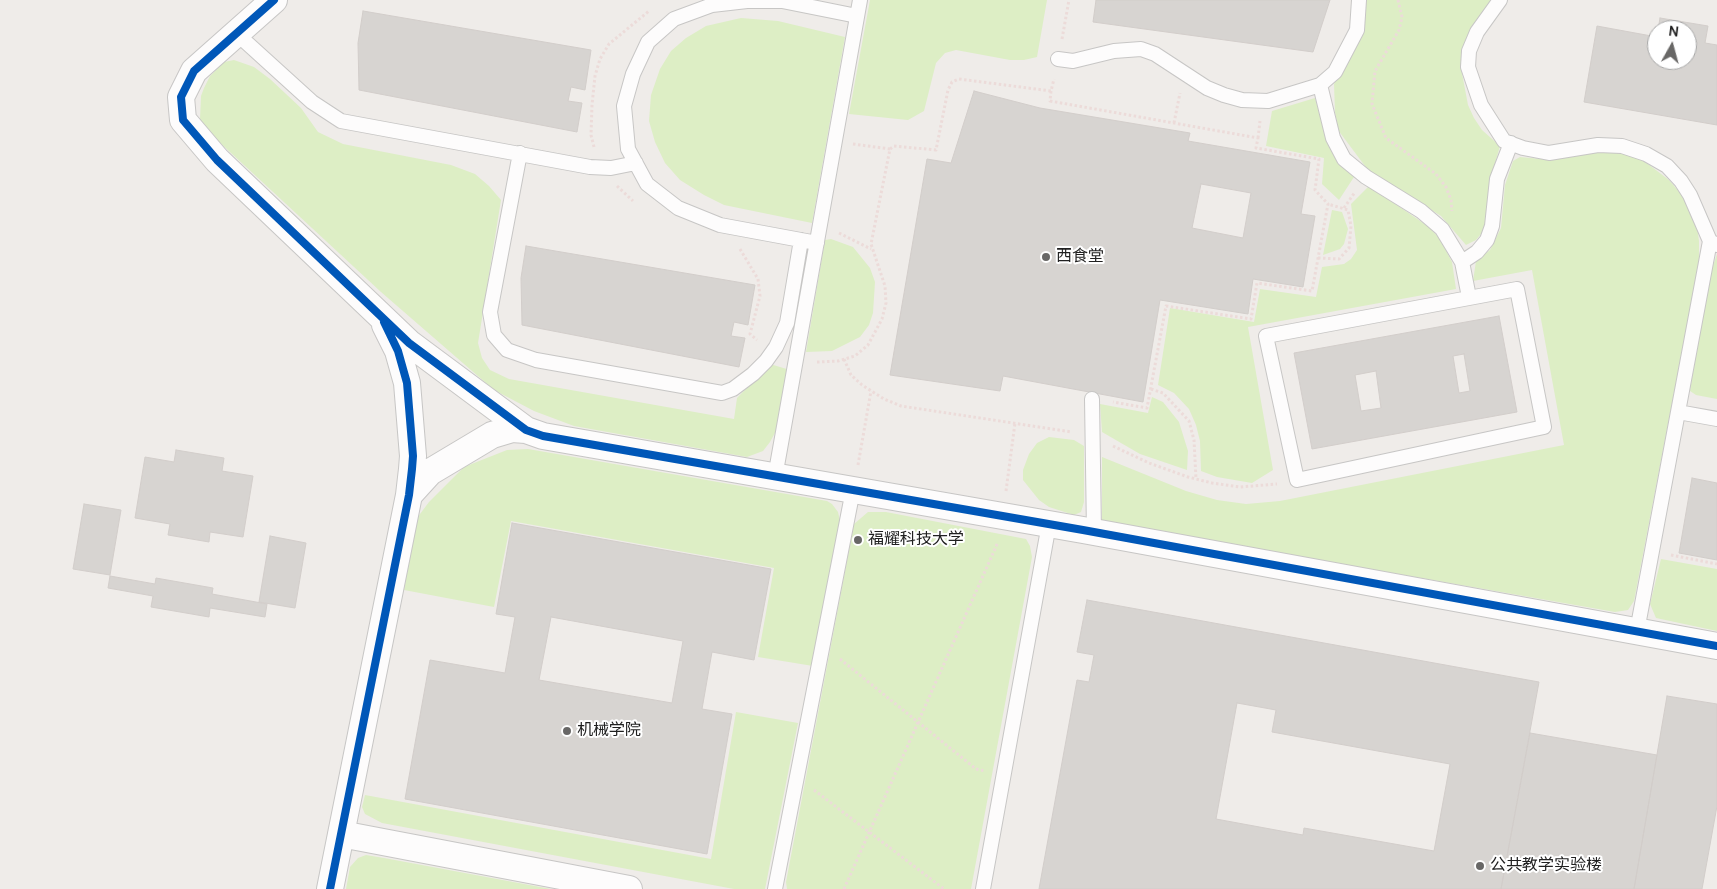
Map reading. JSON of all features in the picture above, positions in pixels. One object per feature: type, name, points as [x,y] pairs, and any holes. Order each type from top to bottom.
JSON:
[{"type":"street","points":[[274,0],[194,71],[181,98],[183,120],[217,160],[380,316],[410,343],[526,430]]},
{"type":"street","points":[[330,889],[409,495],[413,456],[407,383],[398,351],[380,316]]},
{"type":"street","points":[[409,495],[430,472],[492,435],[512,429],[526,430],[543,436],[1094,532],[1717,646]]},
{"type":"street","points":[[341,834],[629,889]]},
{"type":"lane","points":[[776,476],[860,0]]},
{"type":"lane","points":[[1058,59],[1073,61],[1114,51],[1141,49],[1155,54],[1207,88],[1242,100],[1268,100],[1320,85],[1335,72],[1357,30],[1359,0]]},
{"type":"lane","points":[[1500,0],[1477,32],[1470,51],[1468,67],[1481,105],[1504,141],[1549,153],[1598,145],[1622,146],[1646,154],[1667,166],[1681,181],[1714,243],[1678,412],[1638,631]]},
{"type":"lane","points":[[817,243],[720,225],[678,208],[646,184],[628,149],[624,106],[633,74],[648,42],[674,19],[712,5],[747,1],[782,1],[857,16]]},
{"type":"lane","points":[[236,33],[312,102],[341,121],[590,167],[611,168],[636,163]]},
{"type":"lane","points":[[1320,85],[1333,138],[1344,159],[1366,178],[1421,211],[1442,229],[1454,244],[1462,262],[1469,297]]},
{"type":"lane","points":[[1462,262],[1477,252],[1486,240],[1492,226],[1497,179],[1511,143]]},
{"type":"lane","points":[[520,153],[490,312],[494,335],[507,350],[536,360],[722,393],[733,389],[754,374],[776,347],[787,323],[801,240]]},
{"type":"lane","points":[[1517,289],[1544,427],[1297,480],[1266,336],[1469,297],[1517,289]]},
{"type":"lane","points":[[776,347],[796,358]]},
{"type":"lane","points":[[1092,399],[1094,532]]},
{"type":"lane","points":[[1678,412],[1717,419]]},
{"type":"lane","points":[[774,889],[853,490]]},
{"type":"lane","points":[[983,889],[1049,524]]},
{"type":"path","points":[[1069,0],[1050,101],[1258,138],[1256,148],[1319,159],[1315,190],[1328,204],[1348,210],[1352,226],[1349,248],[1339,259],[1318,258]]},
{"type":"path","points":[[1398,0],[1402,17],[1398,30],[1375,71],[1372,104],[1386,138],[1436,174],[1446,187],[1451,200],[1454,244]]},
{"type":"path","points":[[1174,123],[1184,72]]},
{"type":"path","points":[[835,141],[890,149],[894,146],[936,150],[948,90],[952,82],[959,79],[1051,91]]},
{"type":"path","points":[[871,249],[890,149]]},
{"type":"path","points":[[1092,399],[1147,408],[1166,306],[1251,319],[1257,282],[1312,291],[1328,204]]},
{"type":"path","points":[[796,358],[819,363],[844,360],[855,356],[868,345],[882,319],[886,303],[880,267],[871,249],[851,238],[819,228]]},
{"type":"path","points":[[844,360],[852,375],[871,391],[901,406],[1076,432],[1150,463],[1196,479],[1240,487],[1269,486],[1297,480]]},
{"type":"path","points":[[1151,389],[1162,393],[1189,421],[1194,440],[1196,479]]},
{"type":"path","points":[[853,490],[871,391]]},
{"type":"path","points":[[844,889],[1000,537],[1015,423]]},
{"type":"path","points":[[1652,552],[1717,564]]},
{"type":"path","points":[[820,656],[839,658],[976,769],[1003,776]]},
{"type":"path","points":[[795,783],[807,785],[944,889]]},
{"type":"green space","points":[[870,0],[1047,0],[1037,57],[1024,60],[1010,60],[956,50],[945,53],[936,63],[924,111],[908,120],[849,114]]},
{"type":"green space","points":[[1364,0],[1492,0],[1470,32],[1461,68],[1468,105],[1474,118],[1482,130],[1500,146],[1494,167],[1485,229],[1476,240],[1466,245],[1441,216],[1368,170],[1338,130],[1334,84],[1362,37],[1365,15]]},
{"type":"green space","points":[[741,18],[778,21],[845,37],[812,223],[724,205],[704,195],[680,180],[665,163],[655,142],[649,121],[651,95],[660,69],[671,51],[686,38],[706,26]]},
{"type":"green space","points":[[234,60],[254,67],[270,79],[301,108],[318,132],[343,144],[451,165],[475,174],[501,200],[478,343],[482,358],[490,370],[509,379],[734,419],[737,398],[770,364],[790,370],[776,431],[770,442],[763,451],[747,457],[574,426],[534,411],[494,390],[381,292],[204,128],[200,119],[201,96],[204,88],[210,76],[224,62]]},
{"type":"green space","points":[[1315,98],[1325,133],[1337,158],[1354,177],[1339,200],[1322,184],[1324,158],[1266,146],[1272,111]]},
{"type":"green space","points":[[1607,151],[1622,153],[1644,161],[1669,180],[1688,202],[1696,219],[1699,241],[1699,262],[1634,601],[1628,610],[1615,612],[1102,522],[1102,457],[1186,491],[1217,500],[1246,504],[1280,501],[1564,445],[1532,270],[1473,281],[1476,261],[1490,250],[1501,228],[1505,185],[1513,161],[1520,157],[1541,159]]},
{"type":"green space","points":[[1369,186],[1429,227],[1440,239],[1452,262],[1456,289],[1248,327],[1273,470],[1252,483],[1217,477],[1201,471],[1200,441],[1189,409],[1174,393],[1158,385],[1170,308],[1254,322],[1260,289],[1316,297],[1322,267],[1344,264],[1351,259],[1357,250],[1351,204]]},
{"type":"green space","points":[[1332,210],[1342,212],[1348,229],[1344,244],[1340,249],[1323,255]]},
{"type":"green space","points":[[831,239],[853,247],[870,268],[875,282],[873,313],[869,325],[860,337],[832,351],[806,352],[825,240]]},
{"type":"green space","points":[[1717,254],[1717,399],[1696,395],[1690,391],[1707,284]]},
{"type":"green space","points":[[1152,397],[1163,402],[1179,422],[1188,451],[1187,470],[1140,454],[1102,432],[1100,404],[1148,413]]},
{"type":"green space","points":[[1049,437],[1074,440],[1084,446],[1084,502],[1081,512],[1074,515],[1049,507],[1039,500],[1023,480],[1023,470],[1029,454],[1037,443]]},
{"type":"green space","points":[[528,449],[827,501],[832,504],[838,512],[840,521],[813,666],[758,657],[774,568],[511,521],[494,607],[404,590],[417,518],[429,502],[464,467],[507,450]]},
{"type":"green space","points":[[868,512],[886,512],[1026,539],[1030,546],[1032,557],[971,889],[787,889],[786,882],[854,524]]},
{"type":"green space","points":[[1661,559],[1717,569],[1717,631],[1656,618],[1650,604]]},
{"type":"green space","points":[[736,712],[798,723],[765,889],[734,889],[382,823],[365,814],[362,807],[365,795],[711,859]]},
{"type":"green space","points":[[366,855],[551,889],[346,889],[350,867],[358,858]]},
{"type":"building","points":[[1096,0],[1330,0],[1313,52],[1093,22]]},
{"type":"building","points":[[363,11],[591,50],[585,90],[571,87],[568,101],[582,103],[577,132],[359,90],[358,43]]},
{"type":"building","points":[[1697,24],[1708,26],[1705,43],[1717,45],[1717,125],[1584,102],[1597,26],[1647,35],[1647,70],[1697,70]]},
{"type":"building","points":[[974,91],[1040,108],[1190,133],[1188,141],[1310,162],[1301,214],[1315,216],[1303,287],[1253,279],[1248,314],[1160,300],[1143,402],[1003,376],[1000,391],[890,375],[927,159],[951,163]],"holes":[[[1201,184],[1251,193],[1243,238],[1192,228]]]},
{"type":"building","points":[[526,246],[755,285],[748,325],[734,322],[731,336],[745,338],[739,367],[522,325],[521,278]]},
{"type":"building","points":[[1499,316],[1517,412],[1312,449],[1294,353]],"holes":[[[1464,354],[1470,391],[1459,393],[1453,356]],[[1376,371],[1381,408],[1361,411],[1355,375]]]},
{"type":"building","points":[[176,450],[224,458],[222,471],[253,476],[243,537],[210,532],[209,542],[168,535],[170,524],[135,518],[145,457],[174,462]]},
{"type":"building","points":[[1692,478],[1717,483],[1717,560],[1679,553]]},
{"type":"building","points":[[84,504],[121,510],[110,575],[73,569]]},
{"type":"building","points":[[512,523],[771,569],[754,660],[712,652],[702,709],[732,714],[707,854],[405,799],[430,660],[505,673],[515,617],[496,614]],"holes":[[[551,617],[683,641],[672,703],[539,680]]]},
{"type":"building","points":[[270,536],[306,543],[295,608],[259,602]]},
{"type":"building","points":[[110,576],[155,584],[156,578],[213,588],[212,594],[267,604],[265,617],[210,608],[209,617],[151,607],[153,596],[108,588]]},
{"type":"building","points":[[1087,600],[1539,682],[1501,889],[1039,889],[1077,680],[1089,682],[1094,655],[1077,652]],"holes":[[[1237,703],[1276,710],[1272,732],[1450,764],[1434,851],[1304,828],[1303,835],[1216,819]]]},
{"type":"building","points":[[1667,696],[1717,704],[1717,806],[1702,889],[1634,889]]},
{"type":"building","points":[[1530,733],[1657,755],[1634,889],[1501,889]]},
{"type":"cycle path","points":[[274,0],[194,71],[181,97],[183,120],[217,160],[409,343],[526,430],[543,436],[1083,530],[1717,646]]},
{"type":"cycle path","points":[[330,889],[409,495],[412,469],[413,456],[407,383],[398,351],[384,322]]},
{"type":"place","name":"西食堂","points":[[1046,257]]},
{"type":"place","name":"福耀科技大学","points":[[858,540]]},
{"type":"place","name":"机械学院","points":[[567,731]]},
{"type":"place","name":"公共教学实验楼","points":[[1480,866]]}]
